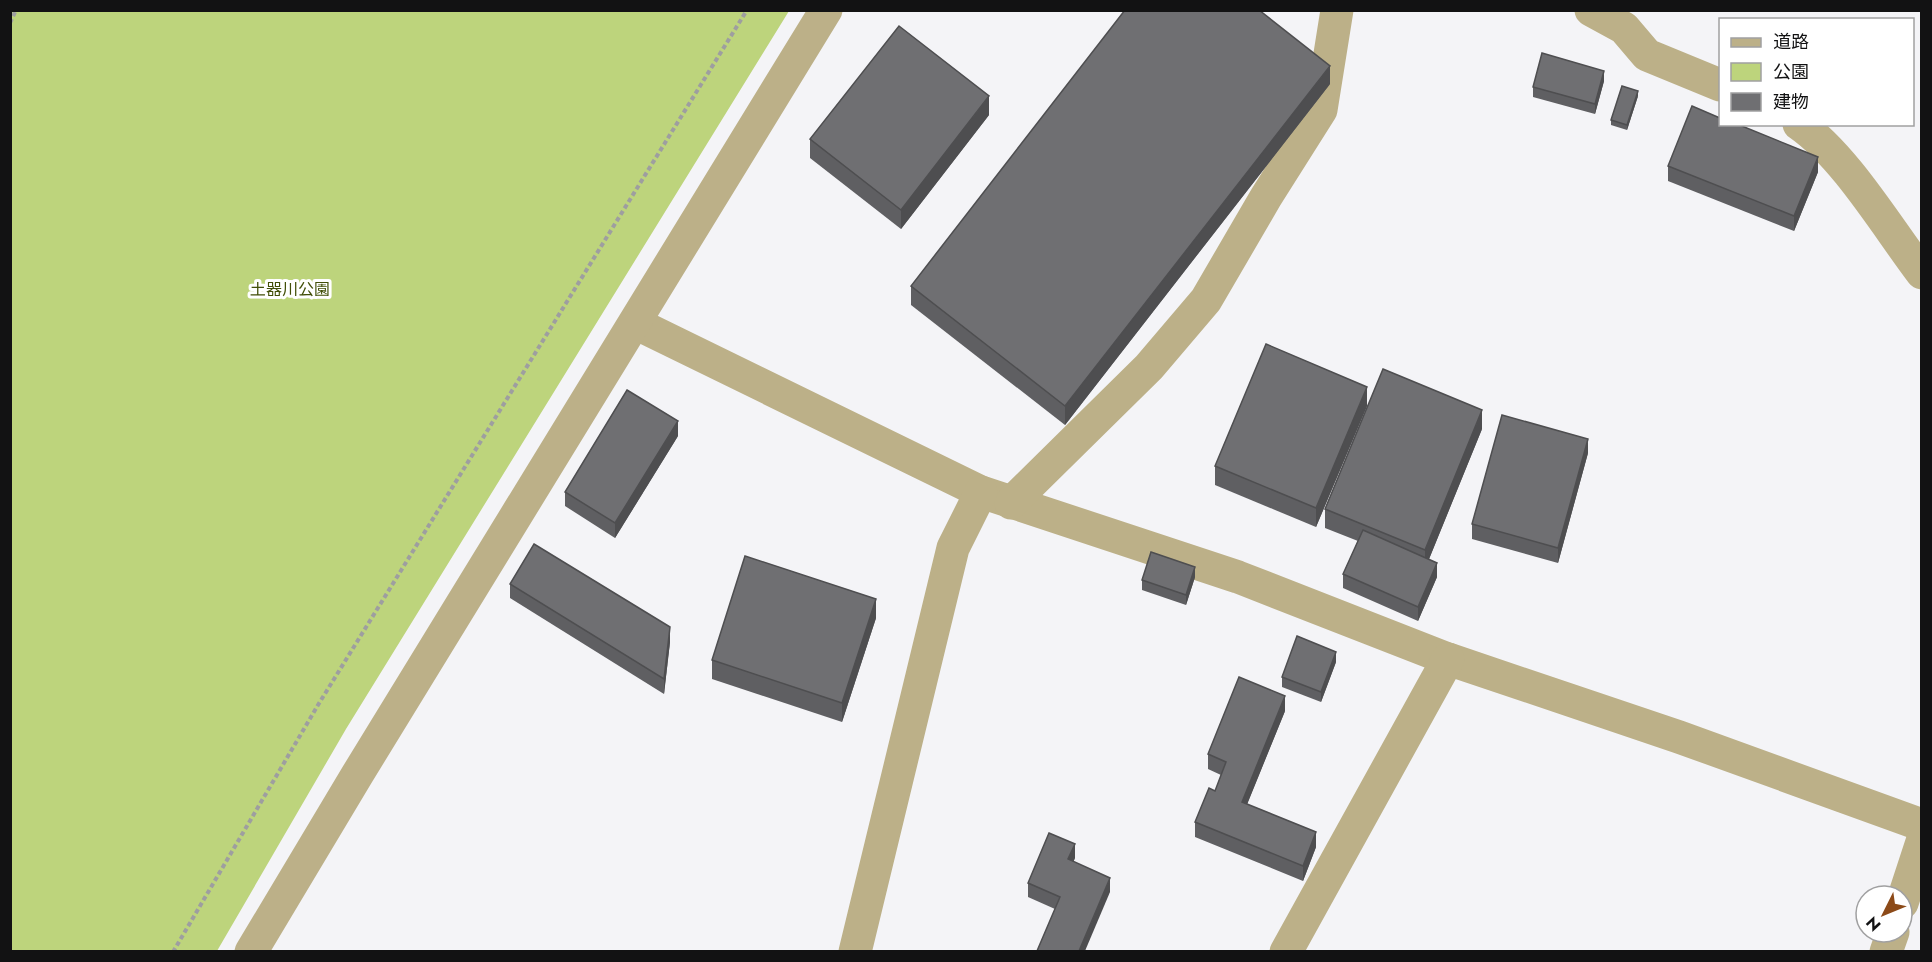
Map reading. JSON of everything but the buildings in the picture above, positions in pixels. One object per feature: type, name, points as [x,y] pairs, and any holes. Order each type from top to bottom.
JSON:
[{"type":"street","points":[[251,951],[826,10]]},
{"type":"street","points":[[855,951],[953,548],[996,497],[1149,367],[1206,300],[1266,197],[1321,111],[1336,10]]},
{"type":"street","points":[[1591,10],[1624,28],[1647,55],[1719,85]]},
{"type":"street","points":[[1802,126],[1815,135],[1851,177],[1922,273]]},
{"type":"street","points":[[634,323],[996,497],[1238,577],[1448,659],[1679,737],[1922,825]]},
{"type":"street","points":[[1286,951],[1448,659]]},
{"type":"street","points":[[1908,884],[1922,842]]},
{"type":"path","points":[[10,23],[16,10]]},
{"type":"path","points":[[173,951],[318,705],[747,10]]},
{"type":"green space","name":"土器川公園","points":[[10,11],[789,11],[346,729],[217,951],[11,951]]}]
